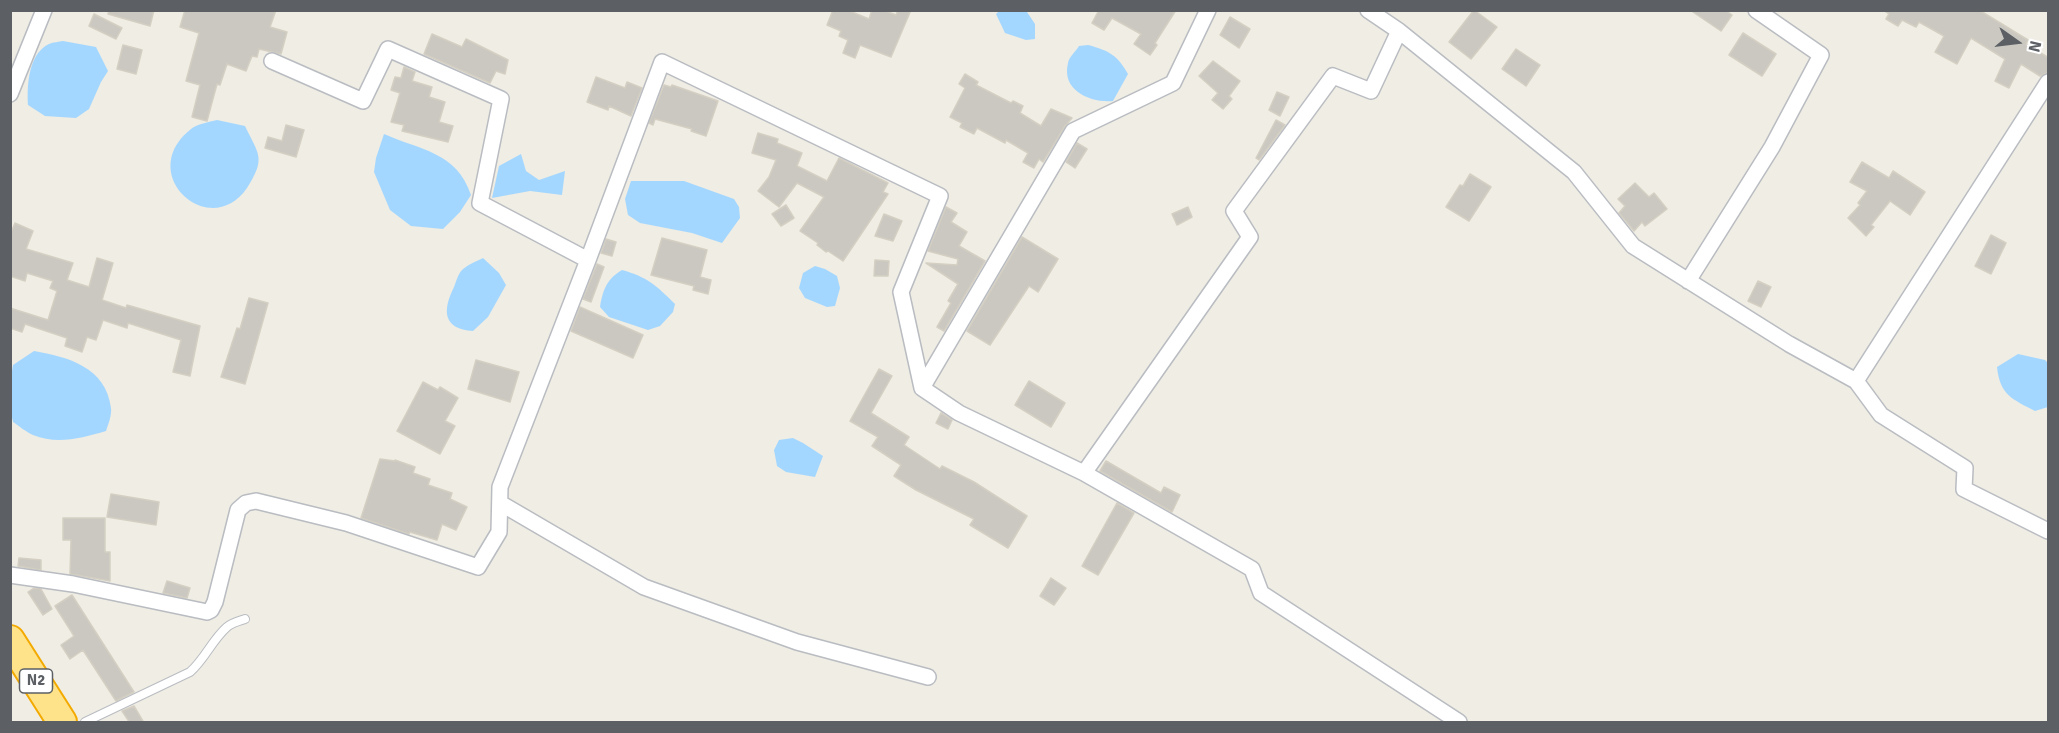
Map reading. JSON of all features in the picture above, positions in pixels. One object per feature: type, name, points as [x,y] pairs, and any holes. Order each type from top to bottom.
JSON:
[{"type":"highway","name":"N2","points":[[10,640],[62,723]]},
{"type":"street","points":[[10,94],[44,10]]},
{"type":"street","points":[[922,388],[1073,131],[1173,83],[1208,10]]},
{"type":"street","points":[[1368,10],[1399,32],[1574,172],[1633,246],[1790,344],[1856,381],[1881,415],[1965,468],[1964,489],[2047,527]]},
{"type":"street","points":[[1688,281],[1772,147],[1821,55],[1756,10]]},
{"type":"street","points":[[1084,473],[1250,237],[1234,211],[1333,76],[1371,91],[1399,32]]},
{"type":"street","points":[[272,61],[363,101],[388,49],[501,99],[480,203],[588,260]]},
{"type":"street","points":[[10,575],[73,584],[207,612],[211,610],[215,602],[238,510],[246,503],[256,501],[346,523],[478,567],[499,532],[500,486],[662,62],[940,196],[901,292],[922,388],[959,413],[1084,473],[1252,569],[1261,593],[1459,723]]},
{"type":"street","points":[[1856,381],[2049,81]]},
{"type":"street","points":[[500,503],[644,587],[797,642],[928,677]]},
{"type":"lane","points":[[86,723],[190,672],[202,661],[228,625],[245,619]]},
{"type":"water","points":[[999,11],[1027,12],[1035,24],[1035,39],[1026,40],[1005,33],[996,14]]},
{"type":"water","points":[[63,41],[96,47],[108,71],[89,109],[76,118],[45,116],[28,105],[30,71],[37,55],[49,44]]},
{"type":"water","points":[[1088,45],[1112,55],[1128,74],[1113,101],[1087,97],[1073,88],[1069,81],[1067,73],[1070,59],[1079,46]]},
{"type":"water","points":[[217,120],[245,126],[257,150],[258,163],[257,170],[247,188],[232,203],[215,208],[198,205],[184,196],[174,182],[170,165],[176,147],[191,129]]},
{"type":"water","points":[[384,134],[436,154],[457,170],[465,181],[471,195],[460,212],[443,229],[411,226],[390,210],[374,172]]},
{"type":"water","points":[[521,154],[526,171],[539,180],[565,171],[562,195],[530,191],[492,198],[499,166]]},
{"type":"water","points":[[631,181],[684,181],[734,199],[739,207],[740,218],[722,243],[692,233],[640,223],[628,215],[625,199]]},
{"type":"water","points":[[483,258],[499,273],[506,285],[488,317],[473,331],[463,330],[451,323],[448,317],[450,296],[461,272],[467,266]]},
{"type":"water","points":[[815,266],[837,276],[840,288],[835,306],[827,307],[805,298],[799,288],[803,273]]},
{"type":"water","points":[[622,270],[651,282],[675,304],[673,312],[660,326],[648,330],[609,317],[600,307],[606,285]]},
{"type":"water","points":[[34,351],[60,357],[83,366],[102,383],[108,394],[111,408],[106,431],[79,438],[51,440],[33,435],[13,422],[10,393],[13,365]]},
{"type":"water","points":[[2018,354],[2045,360],[2048,363],[2048,407],[2035,411],[2014,399],[2004,390],[1997,367]]},
{"type":"water","points":[[793,438],[823,456],[815,477],[786,472],[777,466],[774,450],[779,440]]},
{"type":"building","points":[[109,10],[154,10],[150,26],[108,14]]},
{"type":"building","points":[[185,10],[276,10],[270,27],[287,32],[281,54],[259,49],[257,57],[252,56],[246,71],[227,64],[220,85],[217,84],[207,121],[192,117],[200,85],[186,81],[199,33],[180,27]]},
{"type":"building","points":[[833,10],[847,10],[869,19],[872,10],[883,10],[896,15],[898,10],[911,10],[891,57],[860,45],[855,58],[843,53],[848,40],[839,36],[841,31],[827,25]]},
{"type":"building","points":[[1099,10],[1176,10],[1150,55],[1134,44],[1141,34],[1112,18],[1104,30],[1092,23]]},
{"type":"building","points":[[1474,10],[1497,27],[1471,59],[1449,42]]},
{"type":"building","points":[[1690,10],[1725,10],[1732,15],[1721,31]]},
{"type":"building","points":[[1883,10],[1979,10],[2028,40],[2026,44],[2049,58],[2049,72],[2040,76],[2021,64],[2009,88],[1995,81],[2005,59],[1971,38],[1957,64],[1935,52],[1944,36],[1919,22],[1916,27],[1902,20],[1898,26],[1886,19],[1889,14]]},
{"type":"building","points":[[94,14],[122,28],[116,39],[89,26]]},
{"type":"building","points":[[1230,17],[1250,29],[1239,48],[1220,35]]},
{"type":"building","points":[[1743,33],[1776,54],[1762,76],[1729,55]]},
{"type":"building","points":[[432,34],[462,47],[466,39],[508,60],[505,74],[496,71],[490,83],[424,54]]},
{"type":"building","points":[[123,45],[142,50],[136,74],[117,69]]},
{"type":"building","points":[[1516,49],[1540,65],[1526,86],[1502,69]]},
{"type":"building","points":[[1213,61],[1240,81],[1229,96],[1232,99],[1223,109],[1212,100],[1218,93],[1199,76]]},
{"type":"building","points":[[404,67],[415,72],[412,81],[432,87],[429,97],[445,102],[439,122],[453,126],[448,142],[402,131],[404,125],[391,122],[400,93],[391,90],[395,77],[401,78]]},
{"type":"building","points":[[965,74],[978,82],[976,85],[1011,103],[1013,101],[1023,106],[1020,113],[1041,126],[1051,109],[1072,118],[1043,162],[1039,159],[1034,168],[1023,162],[1028,153],[1006,140],[1005,143],[977,128],[974,134],[960,127],[962,123],[950,117],[965,88],[959,84]]},
{"type":"building","points":[[596,77],[625,88],[627,82],[642,88],[631,116],[609,106],[608,110],[587,102]]},
{"type":"building","points":[[664,85],[671,87],[672,85],[718,101],[706,136],[691,131],[692,129],[655,119],[653,125],[649,123]]},
{"type":"building","points":[[1277,92],[1289,97],[1280,116],[1269,110]]},
{"type":"building","points":[[1276,120],[1285,125],[1259,160],[1256,158]]},
{"type":"building","points":[[286,125],[304,130],[296,157],[265,148],[268,137],[282,141]]},
{"type":"building","points":[[758,133],[778,139],[777,143],[802,153],[797,166],[827,181],[839,158],[888,183],[883,192],[888,194],[843,261],[828,251],[826,252],[817,245],[818,243],[800,231],[824,197],[797,183],[779,207],[758,191],[769,177],[776,160],[752,153]]},
{"type":"building","points":[[1077,143],[1087,149],[1075,168],[1066,162]]},
{"type":"building","points":[[1862,162],[1889,178],[1893,171],[1925,192],[1910,215],[1890,201],[1871,225],[1874,227],[1866,236],[1848,218],[1860,205],[1858,203],[1867,191],[1850,182]]},
{"type":"building","points":[[1470,174],[1491,187],[1469,221],[1446,207]]},
{"type":"building","points":[[1635,183],[1649,197],[1654,193],[1667,209],[1645,226],[1642,222],[1634,231],[1619,213],[1625,206],[1618,199]]},
{"type":"building","points":[[786,205],[794,218],[781,226],[772,214]]},
{"type":"building","points":[[946,207],[957,213],[951,222],[967,232],[959,246],[985,261],[944,331],[937,327],[951,303],[948,301],[958,284],[926,263],[957,265],[958,259],[928,251]]},
{"type":"building","points":[[1188,207],[1192,217],[1177,225],[1172,214]]},
{"type":"building","points":[[884,214],[902,221],[893,241],[875,236]]},
{"type":"building","points":[[15,223],[33,231],[26,249],[73,263],[67,280],[89,287],[97,258],[113,263],[102,300],[200,326],[190,376],[173,372],[181,340],[128,323],[127,328],[103,320],[96,340],[87,337],[82,352],[65,346],[67,338],[25,324],[22,332],[10,328],[10,308],[48,320],[57,291],[50,288],[53,281],[27,273],[25,281],[10,276],[10,235]]},
{"type":"building","points":[[1991,235],[2006,243],[1991,274],[1975,266]]},
{"type":"building","points":[[1022,237],[1058,259],[1038,292],[1029,286],[990,345],[967,331]]},
{"type":"building","points":[[662,238],[707,250],[700,277],[711,280],[708,294],[693,290],[694,286],[651,275]]},
{"type":"building","points":[[606,239],[616,242],[612,256],[601,253]]},
{"type":"building","points":[[875,260],[889,261],[888,276],[874,276]]},
{"type":"building","points":[[597,264],[604,267],[591,302],[583,299]]},
{"type":"building","points":[[1758,281],[1771,287],[1761,307],[1748,301]]},
{"type":"building","points":[[249,298],[268,303],[245,384],[221,377],[237,328],[240,329]]},
{"type":"building","points":[[580,307],[643,335],[633,358],[571,331]]},
{"type":"building","points":[[476,360],[519,372],[510,402],[468,389]]},
{"type":"building","points":[[879,369],[892,376],[871,413],[909,437],[904,445],[940,469],[942,466],[974,482],[1027,516],[1008,548],[970,525],[974,519],[916,490],[894,476],[901,465],[872,446],[878,437],[850,421]]},
{"type":"building","points":[[1029,381],[1065,403],[1051,427],[1015,405]]},
{"type":"building","points":[[423,382],[438,390],[440,387],[458,398],[445,421],[455,426],[440,454],[397,431]]},
{"type":"building","points":[[941,413],[952,420],[948,429],[936,423]]},
{"type":"building","points":[[380,459],[395,460],[415,467],[413,473],[430,479],[428,485],[452,493],[450,499],[467,507],[456,530],[442,524],[437,540],[410,532],[409,534],[361,518]]},
{"type":"building","points":[[1106,461],[1161,493],[1164,487],[1180,495],[1172,512],[1100,471]]},
{"type":"building","points":[[111,494],[159,502],[156,525],[107,517]]},
{"type":"building","points":[[1117,503],[1134,513],[1098,575],[1082,566]]},
{"type":"building","points":[[63,518],[105,518],[105,552],[110,552],[110,581],[70,574],[71,540],[63,540]]},
{"type":"building","points":[[19,558],[41,560],[41,570],[18,566]]},
{"type":"building","points":[[1051,578],[1066,588],[1054,605],[1040,596]]},
{"type":"building","points":[[167,581],[190,588],[187,598],[163,593]]},
{"type":"building","points":[[34,588],[41,589],[52,609],[43,615],[28,592]]},
{"type":"building","points":[[72,595],[134,692],[116,701],[83,650],[70,659],[61,645],[74,636],[55,606]]},
{"type":"building","points":[[134,706],[144,723],[130,723],[122,711]]}]
